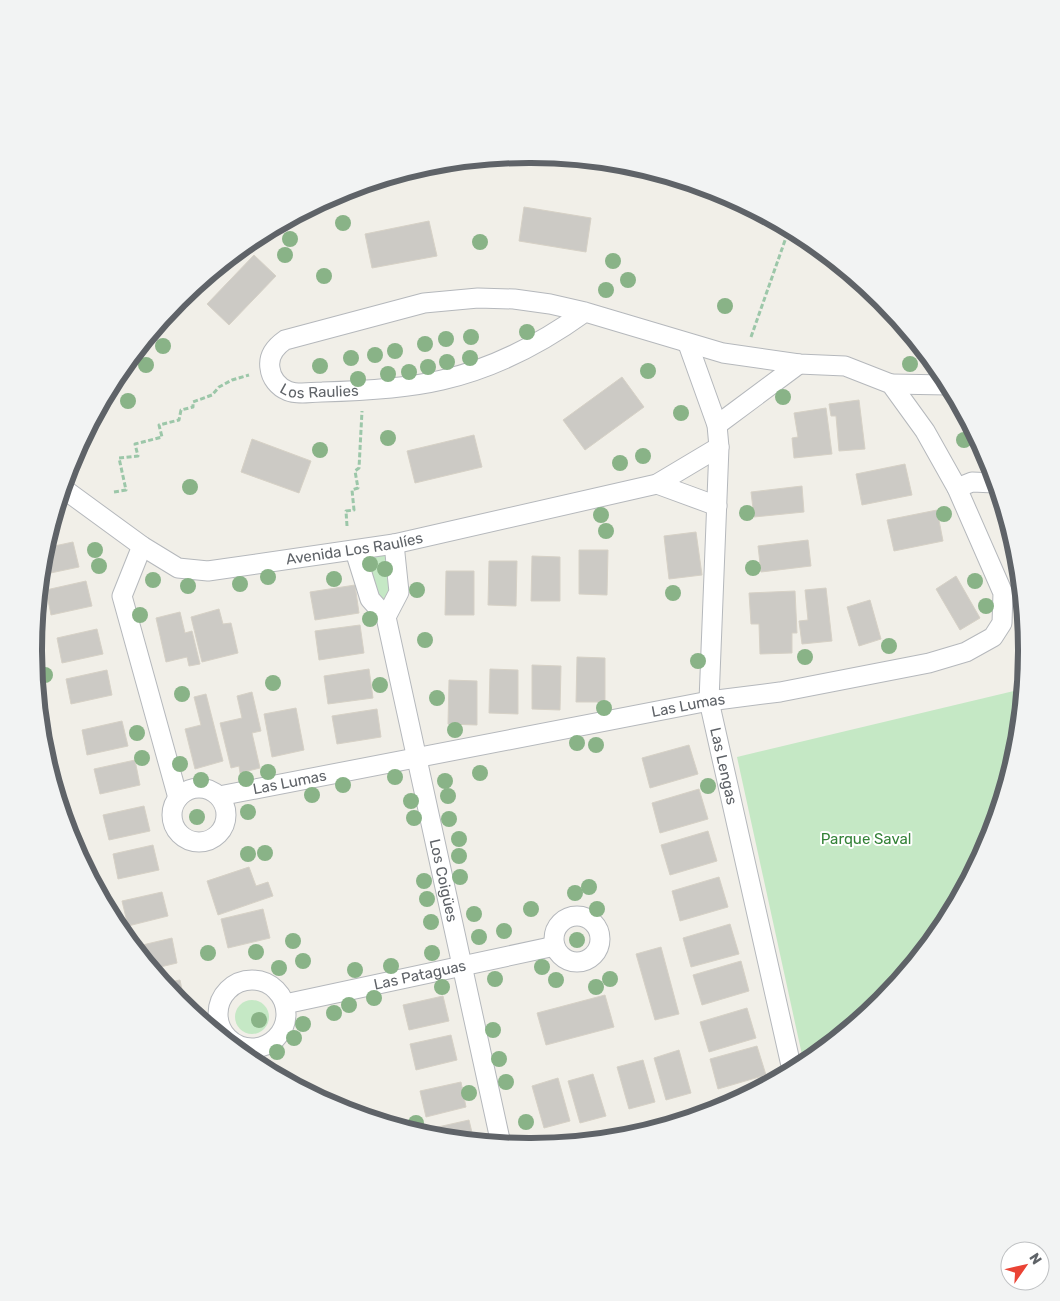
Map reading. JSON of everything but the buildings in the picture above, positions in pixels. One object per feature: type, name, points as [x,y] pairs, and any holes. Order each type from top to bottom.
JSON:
[{"type":"street","name":"Los Raulies","points":[[585,312],[537,344],[477,370],[441,381],[364,390],[295,393],[278,385],[270,370],[272,352],[285,340],[424,303],[478,298],[514,299],[550,304],[585,312],[688,344]]},
{"type":"street","points":[[688,344],[723,353],[799,364],[846,366],[891,384],[938,385]]},
{"type":"street","name":"Las Lengas","points":[[688,344],[717,426],[719,447],[709,701],[790,1063]]},
{"type":"street","points":[[717,426],[799,364]]},
{"type":"street","name":"Las Lumas","points":[[178,798],[185,792],[203,788],[219,796],[709,701],[780,692],[929,663],[966,652],[993,637],[1002,623],[1003,593],[957,488],[924,431],[891,384]]},
{"type":"street","name":"Avenida Los Raulíes","points":[[69,492],[142,546],[178,568],[208,571],[394,544],[657,484],[719,447]]},
{"type":"street","points":[[957,488],[972,482],[987,483]]},
{"type":"street","points":[[657,484],[717,506]]},
{"type":"street","points":[[386,617],[399,592],[394,544]]},
{"type":"street","points":[[142,546],[122,596],[178,798],[174,805],[173,822],[183,836],[199,842],[215,837],[226,823],[224,804],[219,796]]},
{"type":"street","name":"Los Coigües","points":[[355,551],[370,599],[386,617],[499,1137]]},
{"type":"street","name":"Las Pataguas","points":[[285,1004],[555,946]]},
{"type":"path","points":[[745,355],[787,236]]},
{"type":"path","points":[[114,492],[126,490],[119,458],[138,456],[135,444],[162,437],[159,426],[179,420],[181,410],[193,407],[193,402],[197,399],[212,395],[219,387],[232,380],[270,370]]},
{"type":"path","points":[[347,526],[346,511],[354,510],[352,490],[358,488],[355,470],[359,468],[364,390]]},
{"type":"green space","points":[[390,553],[391,587],[386,599],[377,598],[362,556]]},
{"type":"green space","name":"Parque Saval","points":[[1015,691],[1008,746],[992,807],[967,866],[952,894],[917,947],[897,972],[851,1017],[802,1055],[737,757]]},
{"type":"green space","points":[[252,1000],[259,1001],[264,1005],[268,1010],[268,1024],[264,1029],[259,1033],[252,1034],[245,1033],[240,1029],[236,1024],[235,1017],[236,1010],[240,1005],[245,1001]]}]
